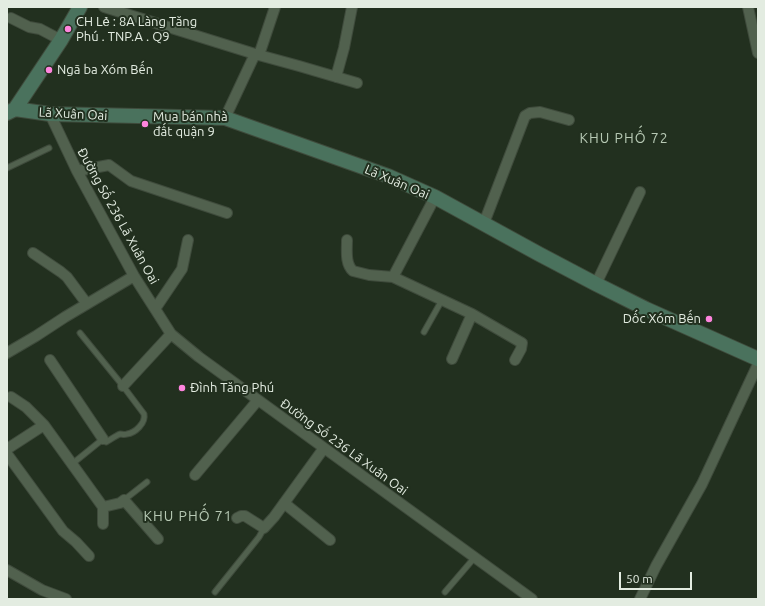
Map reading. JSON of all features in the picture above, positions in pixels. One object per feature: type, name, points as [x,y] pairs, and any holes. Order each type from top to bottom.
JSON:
[{"type":"main road","points":[[11,111],[62,40],[80,7]]},
{"type":"main road","name":"Lã Xuân Oai","points":[[11,111],[50,114],[224,118],[388,176],[435,197],[596,284],[646,309],[758,360]]},
{"type":"street","points":[[104,7],[257,55],[357,83]]},
{"type":"street","points":[[224,118],[257,55],[275,7]]},
{"type":"street","points":[[336,77],[344,48],[352,7]]},
{"type":"street","points":[[748,7],[755,19],[758,53]]},
{"type":"street","points":[[11,18],[29,27],[40,29],[62,40]]},
{"type":"street","points":[[484,223],[525,116],[530,113],[540,112],[569,120]]},
{"type":"street","name":"Đường Số 236 Lã Xuân Oai","points":[[50,114],[76,171],[134,276],[171,334],[199,357],[532,599]]},
{"type":"street","points":[[76,171],[109,165],[131,181],[227,213]]},
{"type":"street","points":[[596,284],[640,192]]},
{"type":"street","points":[[393,277],[435,197]]},
{"type":"street","points":[[156,309],[182,270],[188,240]]},
{"type":"street","points":[[347,240],[348,264],[353,271],[369,275],[393,277],[472,314],[521,342],[522,346],[516,360]]},
{"type":"street","points":[[33,253],[61,272],[87,304]]},
{"type":"street","points":[[7,353],[134,276]]},
{"type":"street","points":[[452,359],[472,314]]},
{"type":"street","points":[[123,386],[171,334]]},
{"type":"street","points":[[50,360],[103,439]]},
{"type":"street","points":[[640,599],[656,566],[702,484],[758,364]]},
{"type":"street","points":[[11,397],[26,407],[44,425],[104,507],[103,524]]},
{"type":"street","points":[[195,475],[258,400]]},
{"type":"street","points":[[7,449],[44,425]]},
{"type":"street","points":[[237,518],[245,516],[264,528],[324,448]]},
{"type":"street","points":[[7,454],[62,530],[89,556]]},
{"type":"street","points":[[104,507],[120,503],[124,500],[158,539]]},
{"type":"street","points":[[284,503],[330,540]]},
{"type":"street","points":[[7,570],[42,590],[66,599]]},
{"type":"lane","points":[[7,168],[49,148]]},
{"type":"lane","points":[[424,332],[442,300]]},
{"type":"lane","points":[[72,464],[103,439],[106,442],[122,434],[135,431],[144,422],[145,418],[144,414],[123,386],[80,333]]},
{"type":"lane","points":[[124,500],[147,482]]},
{"type":"lane","points":[[215,592],[259,537],[264,528]]},
{"type":"lane","points":[[445,592],[475,557]]},
{"type":"place","name":"CH Lẻ : 8A Làng Tăng Phú . TNP.A . Q9","points":[[68,29]]},
{"type":"place","name":"Ngã ba Xóm Bến","points":[[49,70]]},
{"type":"place","name":"Mua bán nhà đất quận 9","points":[[145,124]]},
{"type":"place","name":"Dốc Xóm Bến","points":[[709,319]]},
{"type":"place","name":"Đình Tăng Phú","points":[[182,388]]},
{"type":"district","name":"KHU PHỐ 72","points":[[624,138]]},
{"type":"district","name":"KHU PHỐ 71","points":[[188,516]]}]
